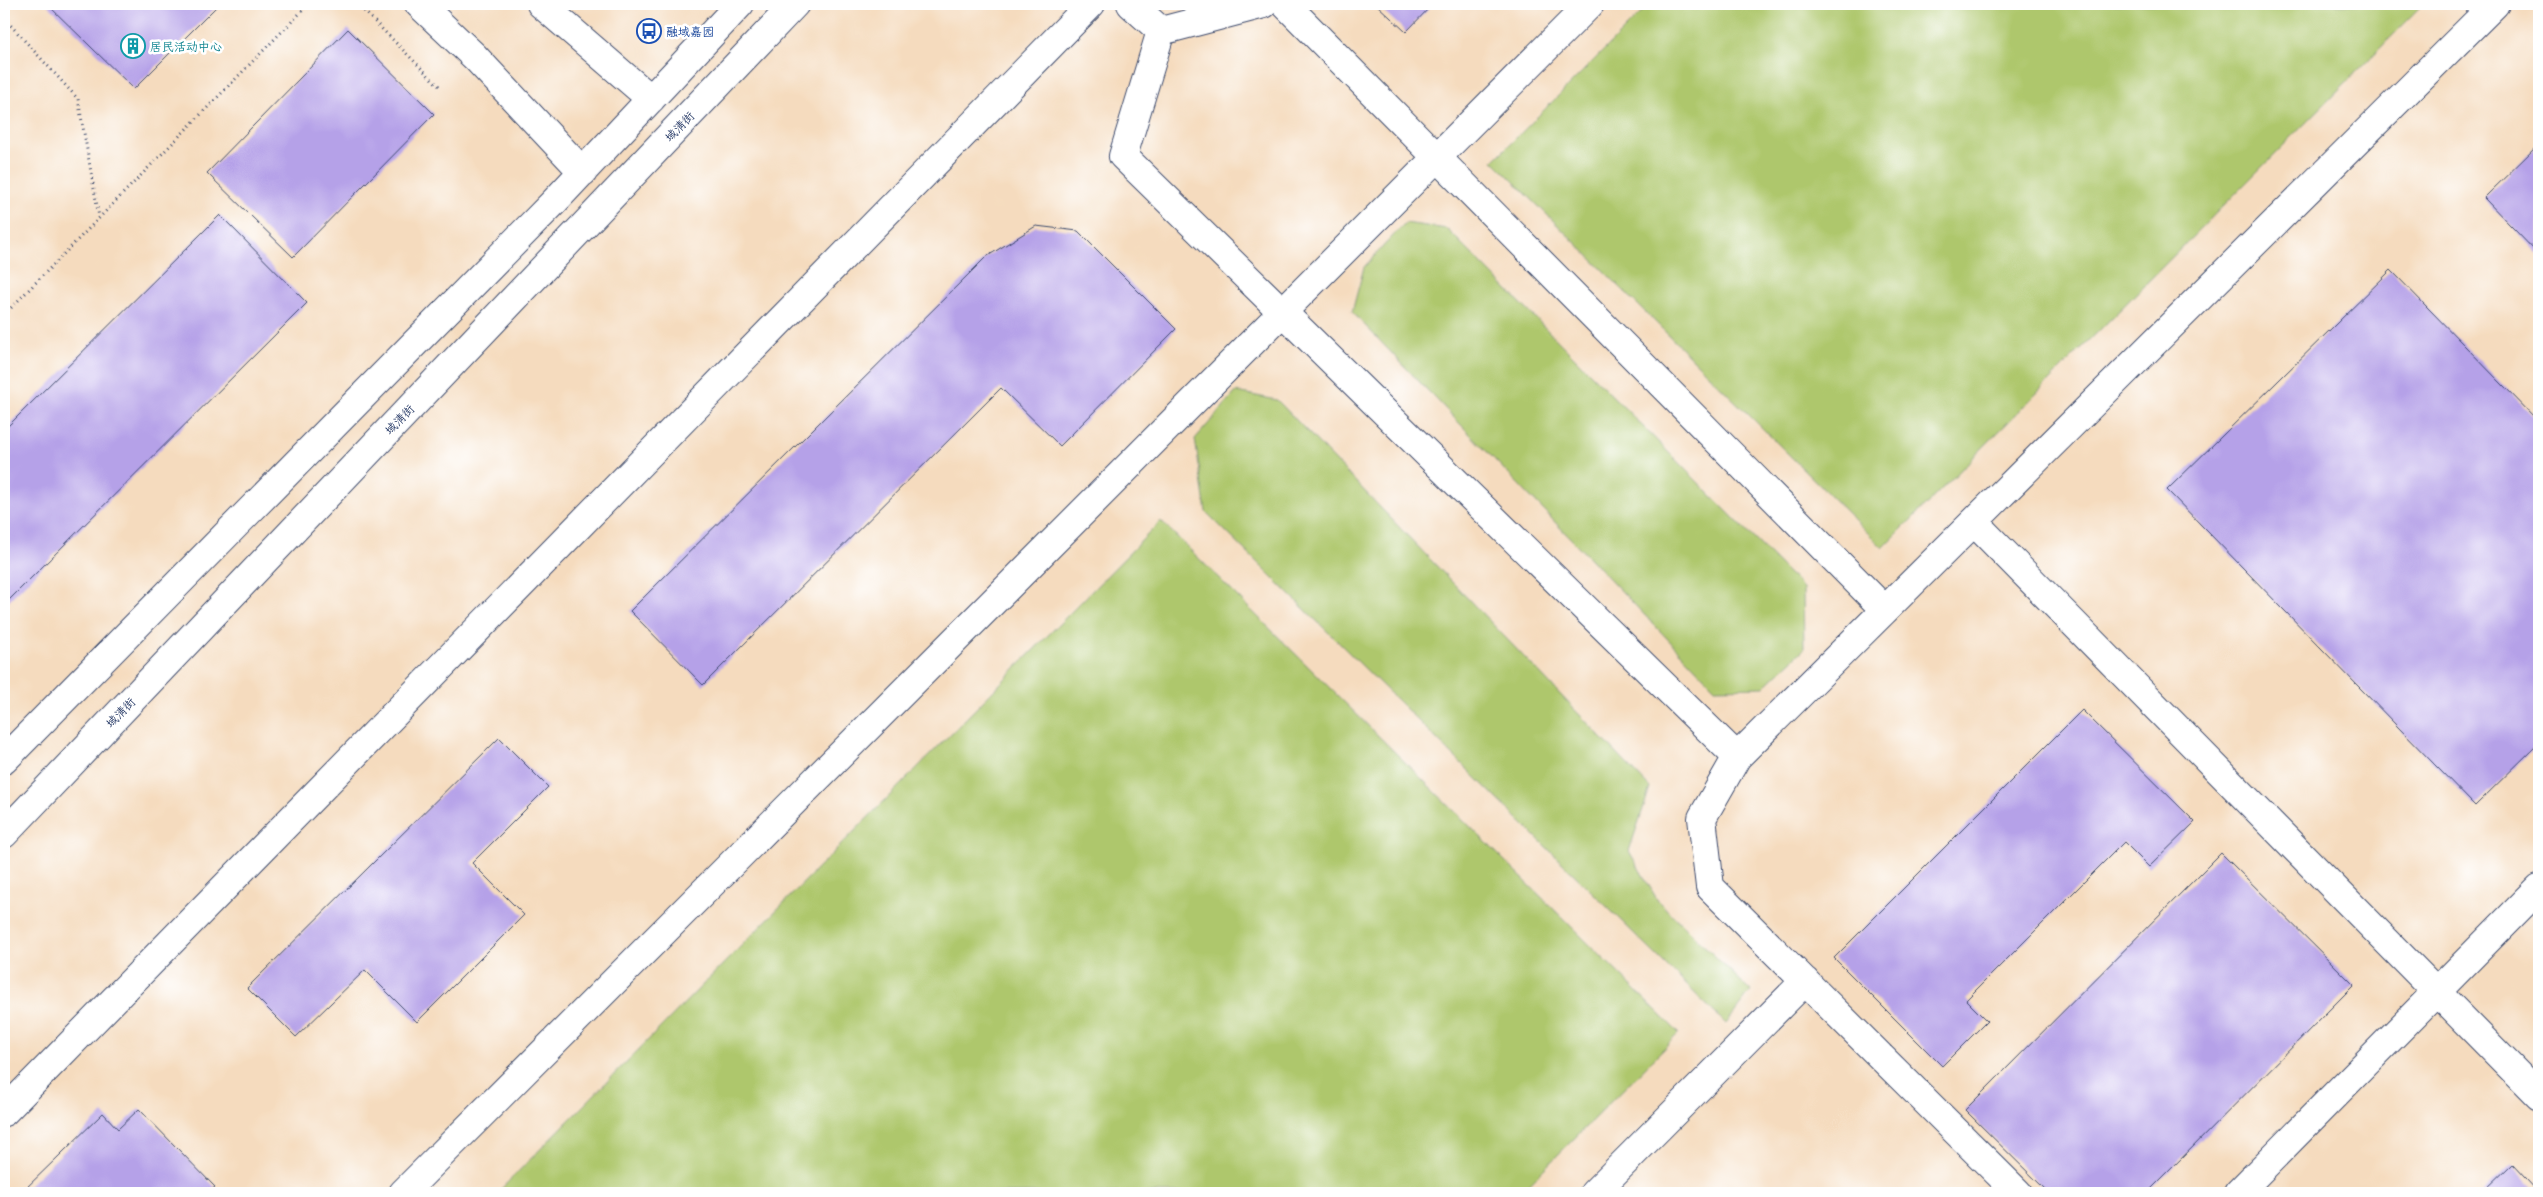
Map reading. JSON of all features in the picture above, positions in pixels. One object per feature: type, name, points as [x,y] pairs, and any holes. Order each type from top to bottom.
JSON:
[{"type":"street","points":[[419,4],[475,57],[583,172]]},
{"type":"street","points":[[542,4],[651,99]]},
{"type":"street","points":[[4,760],[583,172],[740,4]]},
{"type":"street","name":"域清街","points":[[4,834],[795,4]]},
{"type":"street","points":[[4,1112],[1091,4]]},
{"type":"street","points":[[1132,4],[1161,31]]},
{"type":"street","points":[[1161,31],[1264,4]]},
{"type":"street","points":[[1285,4],[1884,610]]},
{"type":"street","points":[[403,1193],[1590,4]]},
{"type":"street","points":[[2018,1193],[1710,887],[1702,818],[1737,757],[2495,4]]},
{"type":"street","points":[[1161,31],[1123,156],[1737,757]]},
{"type":"street","points":[[1974,522],[2539,1096]]},
{"type":"street","points":[[2238,1193],[2539,888]]},
{"type":"street","points":[[1594,1193],[1805,981]]},
{"type":"path","points":[[4,315],[309,4]]},
{"type":"path","points":[[357,4],[440,87]]},
{"type":"path","points":[[4,18],[78,99],[99,218]]},
{"type":"green space","points":[[1650,4],[2424,4],[1883,548],[1493,161]]},
{"type":"green space","points":[[1405,223],[1447,229],[1803,588],[1804,649],[1764,687],[1715,688],[1352,312],[1364,267]]},
{"type":"green space","points":[[1236,392],[1277,400],[1650,788],[1629,851],[1658,901],[1751,991],[1726,1024],[1206,512],[1195,439]]},
{"type":"green space","points":[[1161,521],[1679,1033],[1520,1193],[497,1193]]},
{"type":"building","name":"居民活动中心","points":[[47,4],[219,4],[134,89]]},
{"type":"building","points":[[1376,4],[1433,4],[1406,32]]},
{"type":"building","points":[[348,29],[434,114],[293,257],[207,173]]},
{"type":"building","points":[[2539,144],[2539,255],[2484,198]]},
{"type":"building","points":[[220,215],[307,303],[4,605],[4,430]]},
{"type":"building","points":[[1036,226],[1078,231],[1176,329],[1060,446],[1001,388],[703,685],[630,611],[986,257]]},
{"type":"building","points":[[2391,270],[2539,422],[2539,743],[2475,806],[2167,490]]},
{"type":"building","points":[[2082,710],[2195,822],[2149,867],[2124,842],[1966,1000],[1987,1021],[1942,1066],[1834,958]]},
{"type":"building","points":[[499,738],[548,787],[472,863],[524,915],[417,1022],[365,970],[296,1037],[247,988]]},
{"type":"building","points":[[2221,853],[2354,985],[2147,1193],[2049,1193],[1965,1110]]},
{"type":"building","points":[[139,1109],[215,1187],[208,1193],[21,1193],[103,1113],[118,1129]]},
{"type":"building","points":[[2512,1164],[2539,1193],[2482,1193]]},
{"type":"place","name":"融域嘉园","points":[[649,31]]},
{"type":"place","name":"居民活动中心","points":[[133,46]]}]
